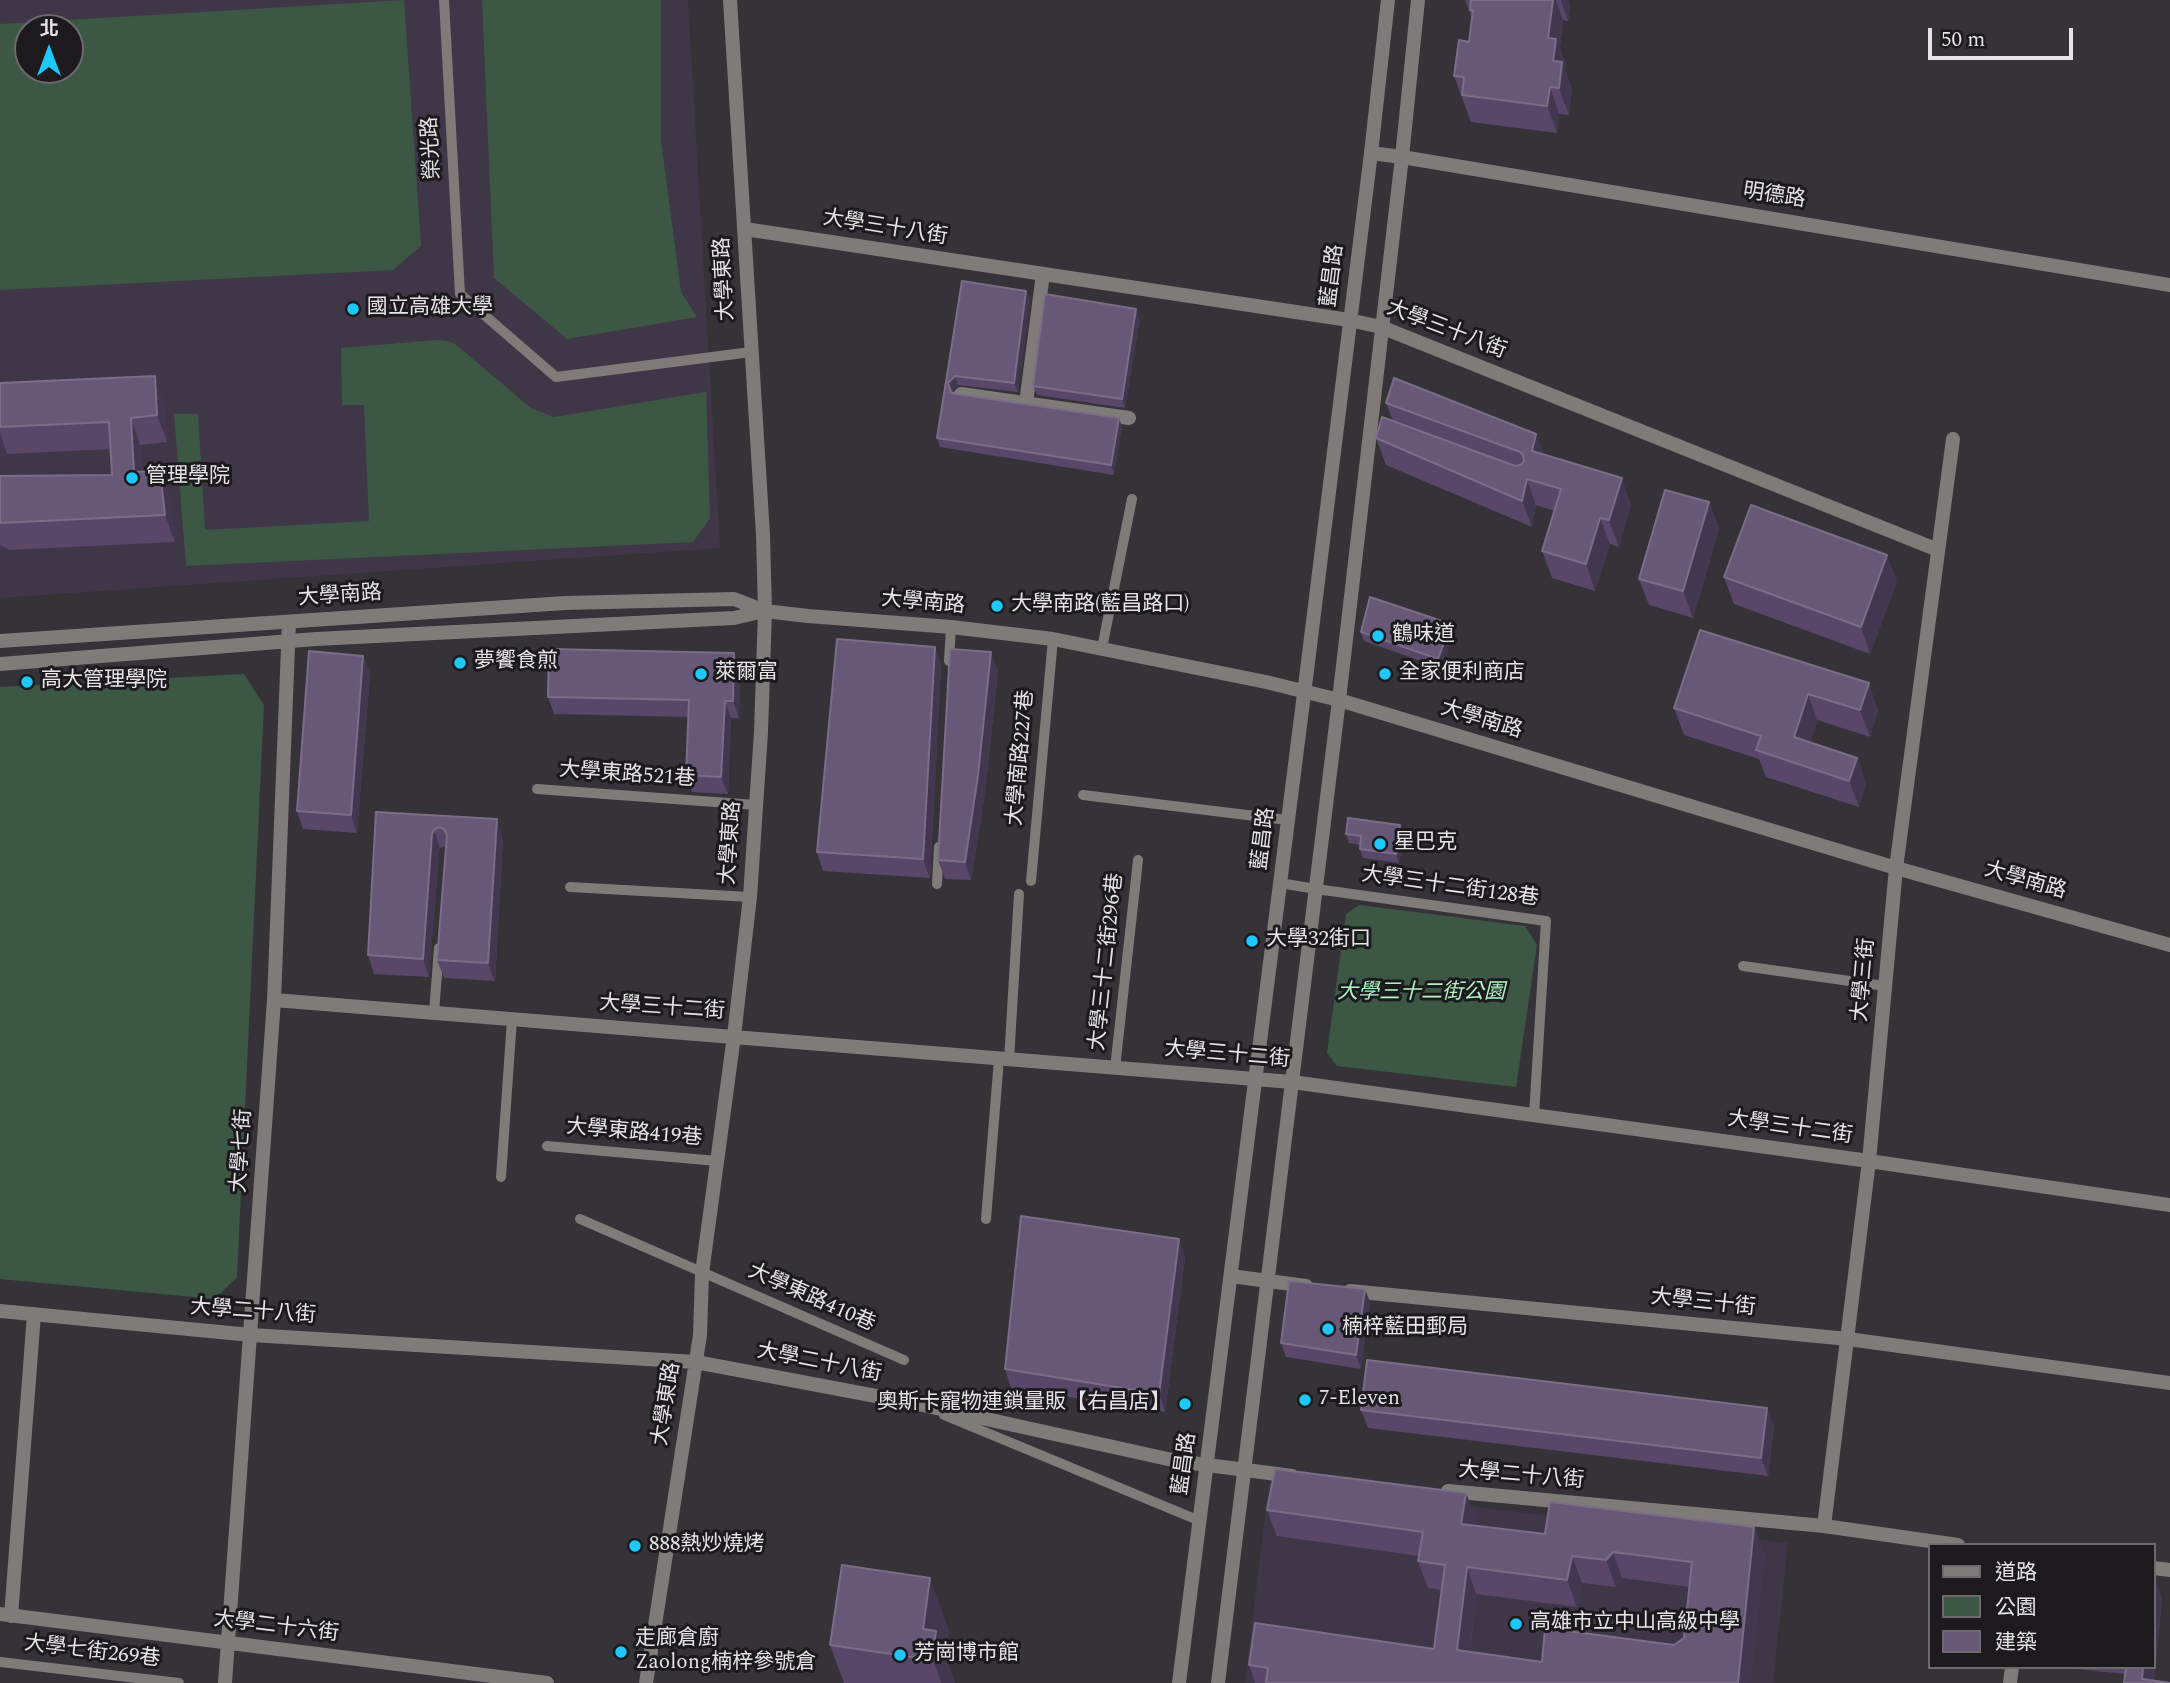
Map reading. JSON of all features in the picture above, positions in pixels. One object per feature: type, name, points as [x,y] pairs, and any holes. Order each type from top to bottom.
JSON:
[{"type":"street","name":"大學東路","points":[[646,1683],[700,1335],[702,1273],[734,1036],[750,897],[756,805],[765,611],[730,0]]},
{"type":"street","name":"藍昌路","points":[[1179,1683],[1388,0]]},
{"type":"street","points":[[1218,1683],[1315,889],[1376,431],[1381,327],[1418,0]]},
{"type":"street","name":"明德路","points":[[1371,153],[2170,285]]},
{"type":"street","name":"大學三十八街","points":[[745,229],[1381,327],[1938,550]]},
{"type":"street","points":[[1026,403],[1042,274]]},
{"type":"street","points":[[961,394],[1129,418]]},
{"type":"street","name":"大學三街","points":[[1824,1526],[1869,1161],[1896,868],[1953,439]]},
{"type":"street","name":"大學南路","points":[[0,641],[565,603],[734,599],[765,611],[1053,639],[1266,682],[1339,700],[1896,868],[2170,945]]},
{"type":"street","name":"大學南路","points":[[0,664],[288,641],[734,618],[765,611]]},
{"type":"street","name":"大學七街","points":[[225,1683],[274,1000],[289,621]]},
{"type":"street","name":"大學三十二街","points":[[274,1000],[1256,1078],[1869,1161],[2170,1205]]},
{"type":"street","name":"大學三十街","points":[[1231,1276],[1330,1289],[1848,1339],[2170,1383]]},
{"type":"street","name":"大學二十八街","points":[[0,1311],[251,1335],[696,1362],[918,1404],[1177,1461],[1306,1478]]},
{"type":"street","points":[[6,1615],[34,1314]]},
{"type":"street","name":"大學二十八街","points":[[1429,1489],[1824,1526],[1944,1543]]},
{"type":"street","name":"大學二十六街","points":[[6,1615],[547,1683]]},
{"type":"lane","name":"榮光路","points":[[444,0],[460,294],[555,377],[751,352]]},
{"type":"lane","points":[[1102,648],[1132,499]]},
{"type":"lane","points":[[949,667],[951,627]]},
{"type":"lane","name":"大學南路227巷","points":[[1031,881],[1053,639]]},
{"type":"lane","name":"大學東路521巷","points":[[537,789],[756,805]]},
{"type":"lane","points":[[1083,795],[1288,820]]},
{"type":"lane","points":[[937,884],[940,830]]},
{"type":"lane","name":"大學三十二街296巷","points":[[1115,1068],[1138,860]]},
{"type":"lane","name":"大學三十二街128巷","points":[[1280,883],[1546,921],[1534,1115]]},
{"type":"lane","points":[[570,887],[750,897]]},
{"type":"lane","points":[[986,1219],[1019,894]]},
{"type":"lane","points":[[434,1013],[440,933]]},
{"type":"lane","points":[[1743,966],[1885,986]]},
{"type":"lane","points":[[501,1177],[512,1019]]},
{"type":"lane","name":"大學東路419巷","points":[[547,1146],[717,1161]]},
{"type":"lane","name":"大學東路410巷","points":[[580,1219],[904,1360]]},
{"type":"lane","points":[[918,1404],[1200,1521]]},
{"type":"lane","name":"大學七街269巷","points":[[0,1662],[179,1683]]},
{"type":"shaded area","name":"國立高雄大學","points":[[0,0],[688,0],[720,548],[0,598]]},
{"type":"shaded area","name":"高雄市立中山高級中學","points":[[1269,1483],[1788,1543],[1773,1683],[1245,1683]]},
{"type":"green space","points":[[404,0],[421,246],[393,270],[0,290],[0,24],[14,23],[14,84],[84,84],[84,19]]},
{"type":"green space","points":[[482,0],[661,0],[661,141],[681,292],[697,317],[567,339],[494,278]]},
{"type":"green space","points":[[438,340],[455,344],[531,408],[554,417],[706,392],[710,518],[693,542],[186,566],[174,414],[198,414],[205,530],[369,521],[364,405],[342,405],[341,348]]},
{"type":"green space","points":[[244,674],[264,705],[237,1277],[215,1299],[0,1279],[0,687]]},
{"type":"green space","name":"大學三十二街公園","points":[[1359,905],[1525,926],[1537,945],[1516,1087],[1337,1066],[1327,1053],[1346,914]]},
{"type":"building","points":[[1471,0],[1553,0],[1548,38],[1556,39],[1553,61],[1562,62],[1559,88],[1550,87],[1547,106],[1462,95],[1464,77],[1454,76],[1459,40],[1469,42],[1473,10],[1470,10]]},
{"type":"building","points":[[962,281],[1026,291],[1014,383],[955,376],[948,383],[951,392],[1119,418],[1111,465],[937,438]]},
{"type":"building","points":[[1045,294],[1136,309],[1122,399],[1033,386]]},
{"type":"building","points":[[155,376],[157,415],[131,418],[134,472],[160,471],[165,515],[0,523],[0,476],[112,475],[109,422],[0,427],[0,383]]},
{"type":"building","points":[[1394,378],[1536,434],[1532,451],[1622,478],[1609,520],[1600,518],[1586,564],[1542,551],[1561,489],[1527,479],[1522,501],[1376,438],[1382,417],[1515,466],[1524,461],[1520,452],[1386,403]]},
{"type":"building","points":[[1665,490],[1709,502],[1683,591],[1639,579]]},
{"type":"building","points":[[1751,505],[1887,555],[1861,627],[1724,577]]},
{"type":"building","points":[[1370,597],[1451,624],[1438,659],[1361,632]]},
{"type":"building","points":[[1700,630],[1869,683],[1860,710],[1808,694],[1794,737],[1857,758],[1849,781],[1756,750],[1761,736],[1674,708]]},
{"type":"building","points":[[837,639],[935,647],[923,859],[817,852]]},
{"type":"building","points":[[549,649],[734,653],[733,701],[725,701],[721,777],[686,775],[689,700],[548,697]]},
{"type":"building","points":[[950,649],[991,652],[978,775],[965,862],[938,860]]},
{"type":"building","points":[[309,651],[363,656],[351,815],[297,811]]},
{"type":"building","points":[[376,812],[497,819],[488,963],[437,960],[447,835],[444,829],[439,827],[432,834],[423,959],[368,955]]},
{"type":"building","name":"星巴克","points":[[1348,818],[1400,825],[1396,854],[1360,849],[1361,836],[1346,834]]},
{"type":"building","points":[[1021,1216],[1179,1239],[1159,1394],[1005,1369]]},
{"type":"building","name":"楠梓藍田郵局","points":[[1289,1281],[1365,1289],[1356,1355],[1281,1343]]},
{"type":"building","points":[[1367,1360],[1767,1408],[1761,1458],[1361,1410]]},
{"type":"building","points":[[1275,1469],[1466,1493],[1461,1524],[1545,1534],[1550,1502],[1754,1527],[1738,1683],[1266,1683],[1268,1668],[1249,1665],[1255,1623],[1434,1649],[1445,1565],[1418,1561],[1423,1532],[1267,1510]],"holes":[[[1613,1552],[1692,1562],[1684,1638],[1674,1645],[1545,1628],[1542,1662],[1457,1650],[1467,1567],[1567,1580],[1572,1556],[1606,1560]]]},
{"type":"building","points":[[842,1565],[930,1578],[923,1629],[936,1631],[932,1660],[830,1645]]},
{"type":"building","points":[[2126,1669],[2143,1669],[2142,1679],[2170,1683],[2124,1683]]},
{"type":"place","name":"國立高雄大學","points":[[353,309]]},
{"type":"place","name":"管理學院","points":[[132,478]]},
{"type":"place","name":"大學南路(藍昌路口)","points":[[997,606]]},
{"type":"place","name":"鶴味道","points":[[1378,636]]},
{"type":"place","name":"夢饗食煎","points":[[460,663]]},
{"type":"place","name":"萊爾富","points":[[701,674]]},
{"type":"place","name":"全家便利商店","points":[[1385,674]]},
{"type":"place","name":"高大管理學院","points":[[27,682]]},
{"type":"place","name":"星巴克","points":[[1380,844]]},
{"type":"place","name":"大學32街口","points":[[1252,941]]},
{"type":"place","name":"楠梓藍田郵局","points":[[1328,1329]]},
{"type":"place","name":"7-Eleven","points":[[1305,1400]]},
{"type":"place","name":"奧斯卡寵物連鎖量販【右昌店】","points":[[1185,1404]]},
{"type":"place","name":"888熱炒燒烤","points":[[635,1546]]},
{"type":"place","name":"高雄市立中山高級中學","points":[[1516,1624]]},
{"type":"place","name":"走廊倉廚 Zaolong楠梓參號倉","points":[[621,1652]]},
{"type":"place","name":"芳崗博市館","points":[[900,1655]]}]
